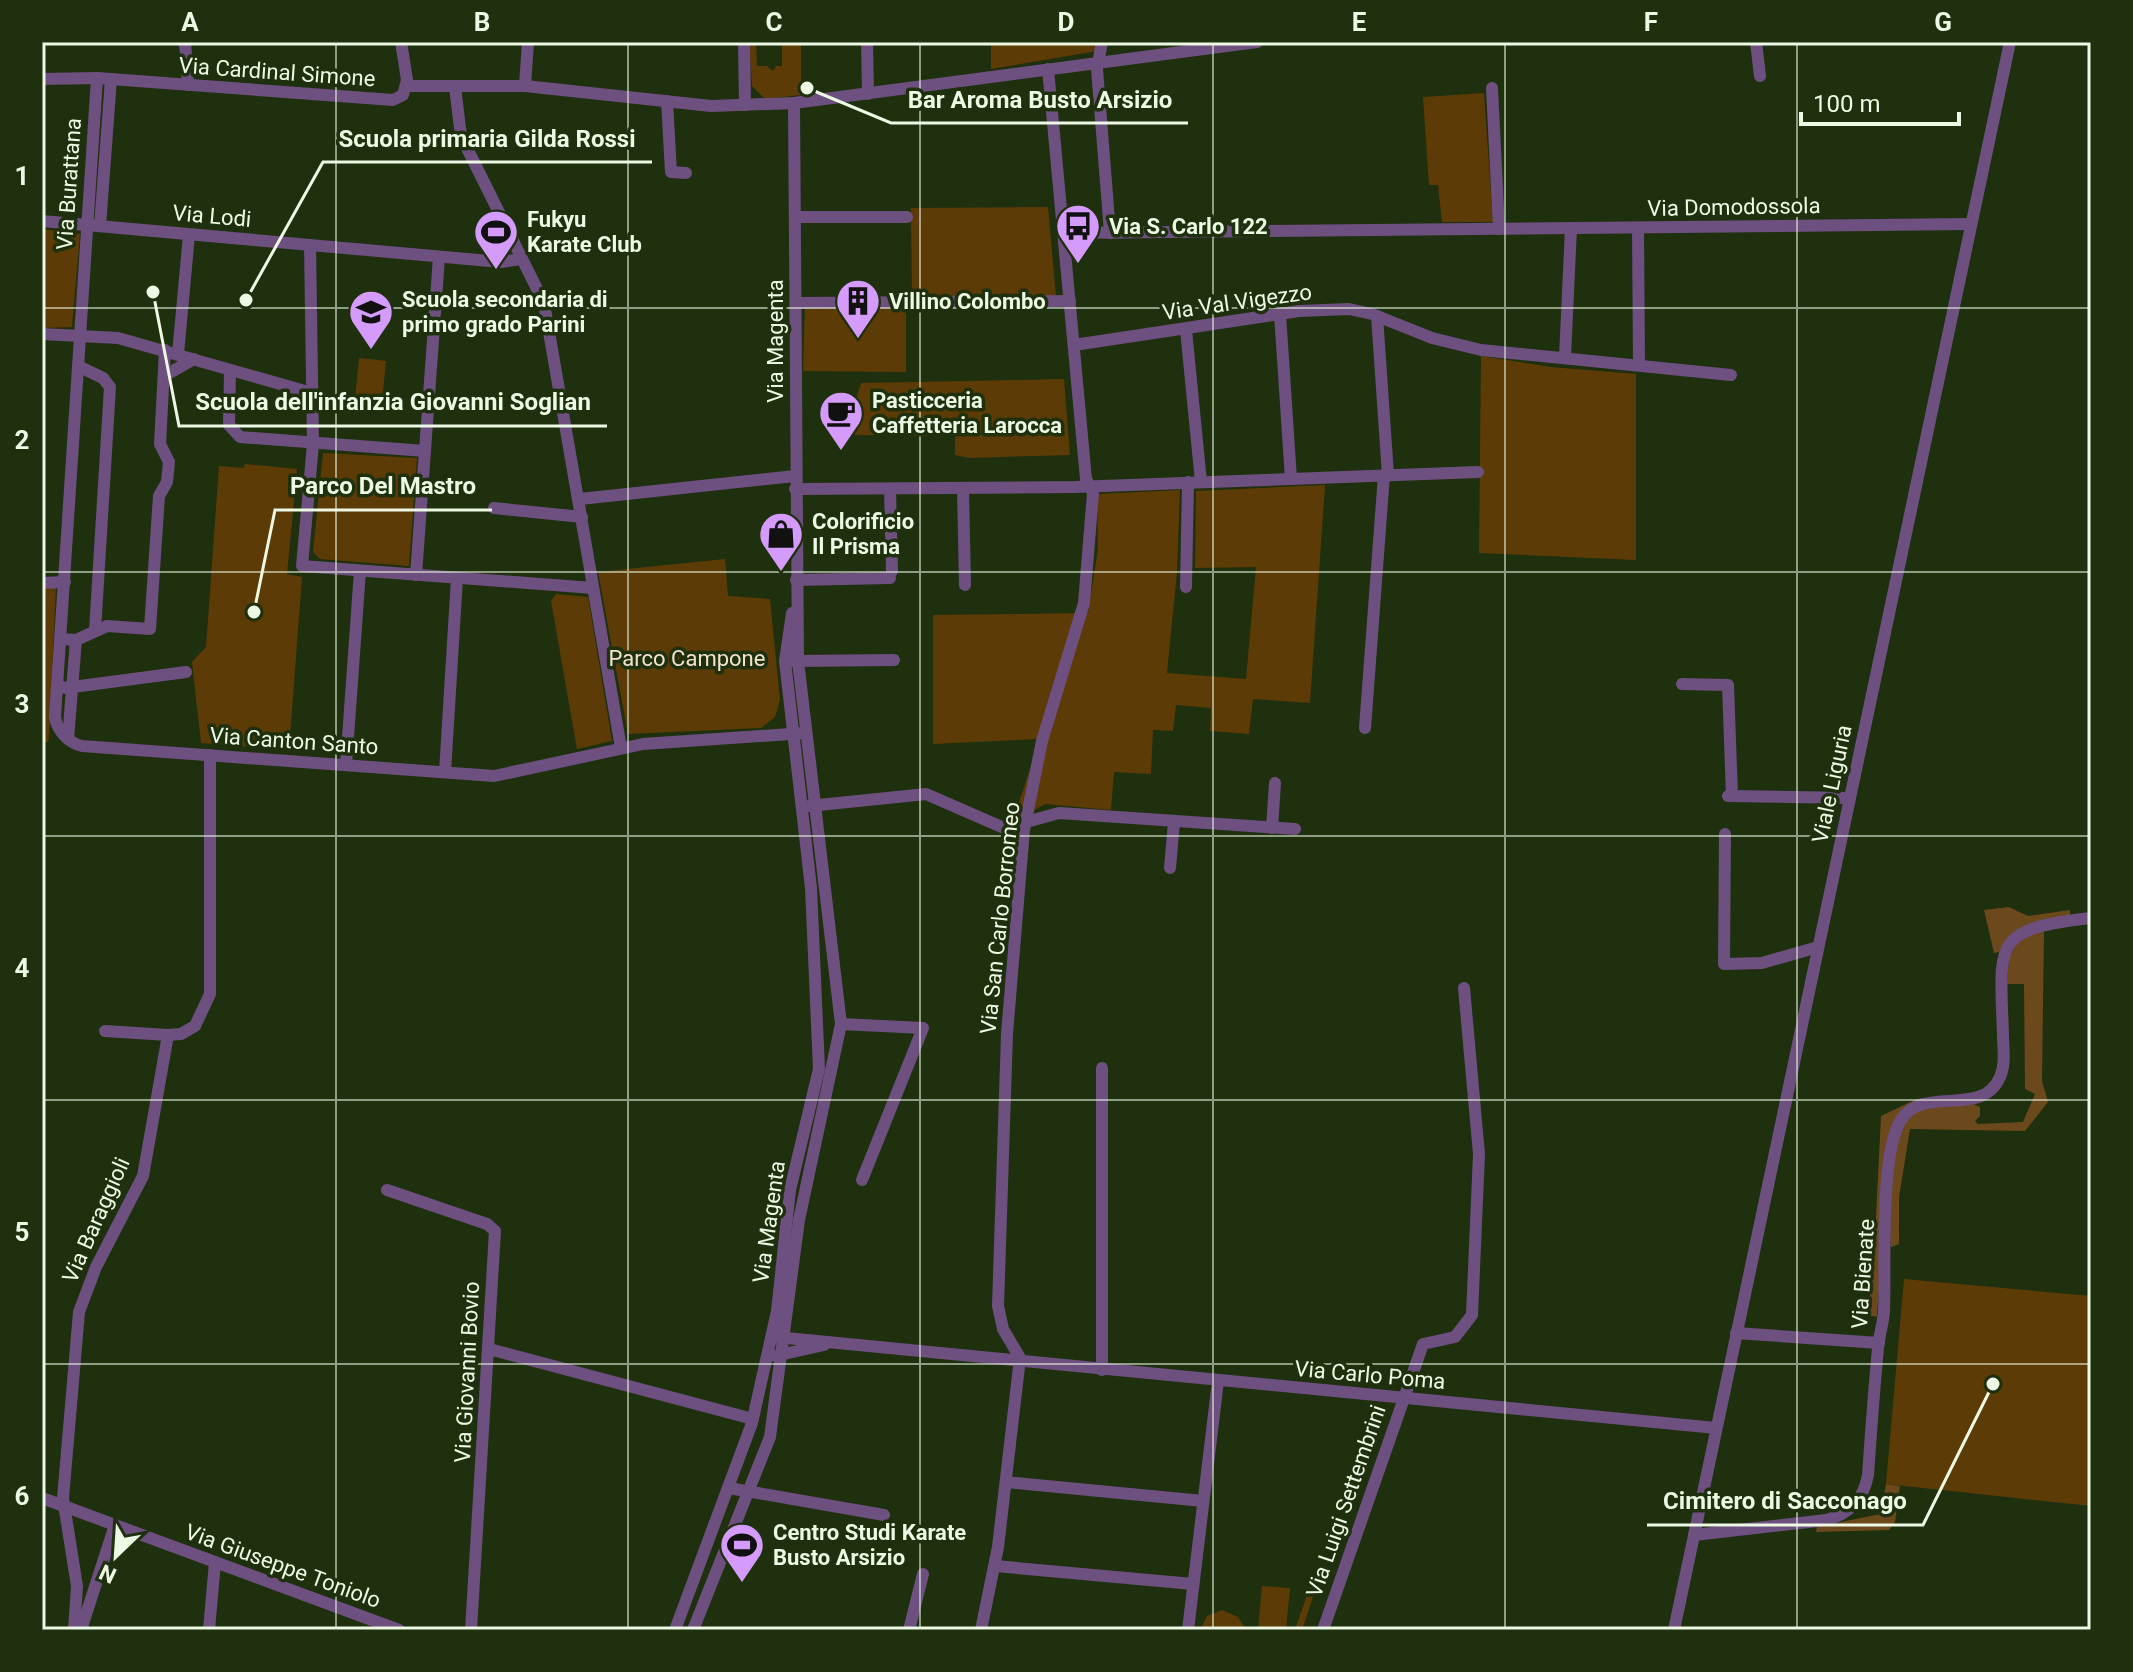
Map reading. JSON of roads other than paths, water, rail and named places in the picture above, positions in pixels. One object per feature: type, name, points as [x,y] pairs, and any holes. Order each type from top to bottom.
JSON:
[{"type":"street","points":[[185,42],[188,85]]},
{"type":"street","points":[[401,42],[407,86],[525,86],[667,101],[745,105],[868,94],[1257,42]]},
{"type":"street","points":[[525,86],[528,42]]},
{"type":"street","points":[[744,42],[745,105]]},
{"type":"street","points":[[867,42],[868,94]]},
{"type":"street","points":[[1102,42],[1099,61],[1110,233]]},
{"type":"street","points":[[1756,42],[1760,76]]},
{"type":"street","name":"Viale Liguria","points":[[1694,1535],[2010,42]]},
{"type":"street","name":"Via San Carlo Borromeo","points":[[1020,1362],[1020,1354],[1002,1326],[998,1306],[1006,1043],[1028,821],[1042,741],[1084,603],[1093,493],[1086,479],[1048,69]]},
{"type":"street","name":"Via Cardinal Simone","points":[[42,79],[97,78],[389,100],[402,96],[407,86]]},
{"type":"street","name":"Via Burattana","points":[[62,639],[97,78]]},
{"type":"street","name":"Via Burattana","points":[[100,226],[111,79]]},
{"type":"street","points":[[455,87],[458,130],[544,303],[621,748]]},
{"type":"street","points":[[1492,88],[1499,229]]},
{"type":"street","points":[[667,101],[671,172],[686,173]]},
{"type":"street","name":"Via Magenta","points":[[675,1630],[753,1419],[768,1352],[778,1337],[841,1024],[808,806],[791,661],[796,598],[794,103]]},
{"type":"street","points":[[795,217],[907,217]]},
{"type":"street","name":"Via Lodi","points":[[42,221],[501,262],[521,259]]},
{"type":"street","name":"Via Domodossola","points":[[1064,233],[1970,224]]},
{"type":"street","points":[[1565,357],[1571,228]]},
{"type":"street","points":[[1638,228],[1639,364]]},
{"type":"street","points":[[68,739],[55,722],[62,639],[76,640],[109,626],[150,629],[159,496],[167,482],[169,462],[160,444],[164,376],[172,352],[189,235]]},
{"type":"street","points":[[310,245],[313,444],[304,567],[593,588]]},
{"type":"street","points":[[416,575],[439,257]]},
{"type":"street","points":[[796,303],[1070,301]]},
{"type":"street","name":"Via Val Vigezzo","points":[[1074,345],[1280,314],[1339,309],[1377,316],[1459,346],[1731,375]]},
{"type":"street","points":[[1280,314],[1291,479]]},
{"type":"street","points":[[1365,728],[1386,475],[1377,316]]},
{"type":"street","points":[[1186,330],[1194,482],[1186,587]]},
{"type":"street","points":[[42,334],[118,338],[312,393]]},
{"type":"street","points":[[164,376],[194,359]]},
{"type":"street","points":[[78,366],[103,378],[110,387],[95,631]]},
{"type":"street","points":[[230,371],[229,425],[233,433],[245,438],[425,451]]},
{"type":"street","points":[[580,499],[795,483],[890,489],[963,489],[1478,472]]},
{"type":"street","points":[[796,580],[891,575],[890,489]]},
{"type":"street","points":[[963,489],[965,585]]},
{"type":"street","points":[[494,508],[582,517]]},
{"type":"street","points":[[346,765],[360,571]]},
{"type":"street","points":[[445,772],[457,578]]},
{"type":"street","points":[[42,583],[65,582]]},
{"type":"street","points":[[68,739],[76,640]]},
{"type":"street","points":[[791,661],[894,660]]},
{"type":"street","points":[[57,685],[72,686],[186,672]]},
{"type":"street","points":[[1682,684],[1725,683],[1729,686],[1730,796],[1849,798]]},
{"type":"street","name":"Via Canton Santo","points":[[68,739],[82,746],[498,776],[652,743],[799,734]]},
{"type":"street","points":[[105,1031],[181,1034],[195,1026],[210,994],[210,755]]},
{"type":"street","points":[[1272,828],[1275,783]]},
{"type":"street","points":[[808,806],[928,794],[999,826],[1011,828],[1059,813],[1295,829]]},
{"type":"street","name":"Via Magenta","points":[[693,1630],[770,1437],[782,1356],[778,1337],[778,1305],[788,1202],[818,1076],[808,806]]},
{"type":"street","points":[[1170,868],[1174,822]]},
{"type":"street","points":[[1725,834],[1724,964],[1762,963],[1818,947]]},
{"type":"street","name":"Via Bienate","points":[[1694,1535],[1826,1520],[1854,1505],[1867,1480],[1884,1315],[1890,1155],[1899,1123],[1918,1105],[1970,1100],[1994,1087],[2004,1064],[2001,974],[2009,944],[2034,926],[2091,918]]},
{"type":"street","name":"Via Luigi Settembrini","points":[[1323,1630],[1423,1344],[1455,1337],[1472,1315],[1479,1154],[1464,988]]},
{"type":"street","points":[[841,1024],[923,1028],[862,1180]]},
{"type":"street","name":"Via Baraggioli","points":[[74,1630],[77,1586],[64,1506],[79,1312],[92,1275],[143,1176],[168,1035]]},
{"type":"street","points":[[1102,1068],[1102,1370]]},
{"type":"street","points":[[818,1076],[832,1079]]},
{"type":"street","name":"Via Giovanni Bovio","points":[[387,1190],[493,1228],[489,1349],[471,1630]]},
{"type":"street","points":[[1736,1333],[1879,1343]]},
{"type":"street","name":"Via Carlo Poma","points":[[778,1337],[1716,1428]]},
{"type":"street","points":[[768,1352],[782,1356],[831,1344]]},
{"type":"street","points":[[489,1349],[753,1419]]},
{"type":"street","points":[[981,1630],[995,1566],[1020,1362]]},
{"type":"street","points":[[1188,1630],[1218,1381]]},
{"type":"street","points":[[1006,1482],[1203,1501]]},
{"type":"street","points":[[729,1488],[748,1494],[884,1515]]},
{"type":"street","name":"Via Giuseppe Toniolo","points":[[42,1498],[399,1630]]},
{"type":"street","points":[[81,1630],[115,1525]]},
{"type":"street","points":[[1674,1630],[1694,1535]]},
{"type":"street","points":[[209,1630],[215,1562]]},
{"type":"street","points":[[995,1566],[1193,1584]]},
{"type":"street","points":[[909,1630],[923,1574]]},
{"type":"place","name":"Bar Aroma Busto Arsizio","points":[[807,88]]},
{"type":"place","name":"Via S. Carlo 122","points":[[1078,265]]},
{"type":"place","name":"Fukyu Karate Club","points":[[496,271]]},
{"type":"place","name":"Scuola dell'infanzia Giovanni Soglian","points":[[153,292]]},
{"type":"place","name":"Scuola primaria Gilda Rossi","points":[[246,300]]},
{"type":"place","name":"Villino Colombo","points":[[858,340]]},
{"type":"place","name":"Scuola secondaria di primo grado Parini","points":[[371,351]]},
{"type":"place","name":"Pasticceria Caffetteria Larocca","points":[[841,452]]},
{"type":"place","name":"Colorificio Il Prisma","points":[[781,573]]},
{"type":"place","name":"Parco Del Mastro","points":[[254,612]]},
{"type":"place","name":"Cimitero di Sacconago","points":[[1993,1384]]},
{"type":"place","name":"Centro Studi Karate Busto Arsizio","points":[[742,1584]]},
{"type":"park label","name":"Parco Campone","points":[[687,658]]}]
